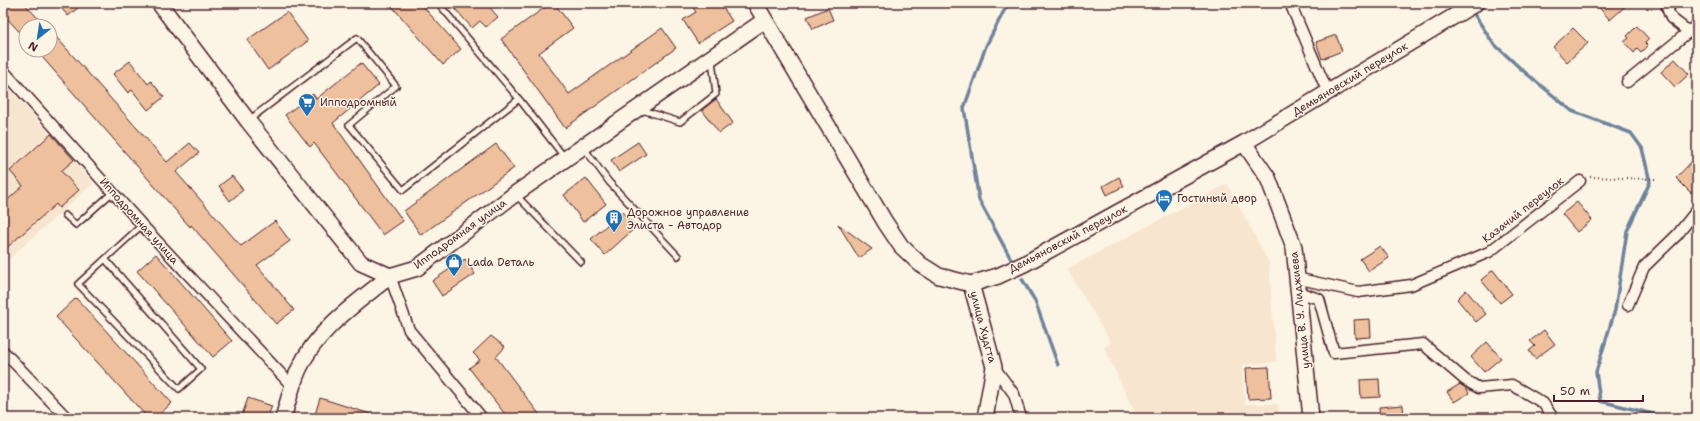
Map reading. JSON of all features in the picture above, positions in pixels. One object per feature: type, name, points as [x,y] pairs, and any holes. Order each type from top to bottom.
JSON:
[{"type":"main road","points":[[158,3],[248,121],[361,263],[390,276],[323,333],[299,369],[283,418]]},
{"type":"main road","points":[[755,3],[885,222],[901,246],[920,264],[939,276],[971,284]]},
{"type":"main road","name":"Демьяновский переулок","points":[[971,284],[998,276],[1024,264],[1244,143],[1476,3]]},
{"type":"main road","name":"Ипподромная улица","points":[[390,276],[417,268],[514,194],[765,20]]},
{"type":"main road","name":"улица В. У. Лиджиева","points":[[1244,143],[1268,178],[1294,247],[1311,418]]},
{"type":"main road","name":"улица Худгта","points":[[971,284],[994,367],[985,418]]},
{"type":"street","points":[[1290,3],[1328,93]]},
{"type":"street","points":[[1627,82],[1693,28],[1671,18],[1667,8],[1673,3]]},
{"type":"street","name":"Ипподромная улица","points":[[3,70],[142,224],[293,387]]},
{"type":"street","name":"Казачий переулок","points":[[1297,285],[1358,292],[1411,285],[1489,252],[1580,181]]},
{"type":"street","points":[[1628,305],[1644,266],[1678,235],[1697,210]]},
{"type":"street","points":[[390,276],[409,330],[482,418]]},
{"type":"street","points":[[1297,285],[1319,300],[1334,353],[1423,344],[1474,386],[1479,388],[1512,385],[1543,403],[1553,418]]},
{"type":"street","points":[[3,351],[67,418]]},
{"type":"street","points":[[994,367],[1014,394],[1021,418]]},
{"type":"lane","points":[[438,3],[519,99],[565,159]]},
{"type":"lane","points":[[248,121],[357,38],[396,86],[349,125],[403,190],[519,99]]},
{"type":"lane","points":[[637,109],[680,122],[716,94],[711,57]]},
{"type":"lane","points":[[583,146],[609,182],[678,256]]},
{"type":"lane","points":[[65,215],[76,225],[113,192]]},
{"type":"lane","points":[[514,194],[581,262]]},
{"type":"lane","points":[[105,259],[201,369],[179,389],[78,284],[142,224]]},
{"type":"path","points":[[1580,181],[1593,176],[1656,179]]},
{"type":"shaded area","points":[[3,82],[94,183],[3,264]]},
{"type":"shaded area","points":[[1227,184],[1269,262],[1276,362],[1242,365],[1245,404],[1278,404],[1280,418],[1137,418],[1104,347],[1111,343],[1067,269]]},
{"type":"building","points":[[3,3],[24,3],[38,18],[18,18],[18,30],[3,14]]},
{"type":"building","points":[[57,3],[84,3],[68,16]]},
{"type":"building","points":[[389,3],[420,3],[461,49],[443,65]]},
{"type":"building","points":[[450,3],[486,3],[498,17],[486,27],[480,21],[472,28]]},
{"type":"building","points":[[551,3],[554,3],[573,28],[539,53],[569,94],[662,28],[676,48],[565,128],[501,39]]},
{"type":"building","points":[[690,3],[720,3],[732,21],[698,43],[683,20],[696,12]]},
{"type":"building","points":[[1595,3],[1629,3],[1610,20]]},
{"type":"building","points":[[828,8],[833,20],[813,29],[807,17]]},
{"type":"building","points":[[287,12],[308,41],[268,70],[247,40]]},
{"type":"building","points":[[1637,26],[1649,39],[1645,43],[1648,46],[1641,53],[1637,49],[1634,53],[1624,42],[1629,38],[1627,36]]},
{"type":"building","points":[[1573,28],[1588,43],[1567,62],[1553,47]]},
{"type":"building","points":[[1336,35],[1342,51],[1322,59],[1316,42]]},
{"type":"building","points":[[58,39],[167,162],[190,143],[199,153],[176,172],[241,246],[275,221],[290,241],[257,265],[294,310],[276,324],[191,225],[190,227],[43,58],[58,58]]},
{"type":"building","points":[[1675,59],[1689,74],[1675,87],[1661,72]]},
{"type":"building","points":[[130,61],[148,84],[151,81],[164,97],[148,110],[132,90],[128,93],[113,74]]},
{"type":"building","points":[[361,63],[379,85],[333,123],[403,221],[383,235],[314,143],[310,147],[285,115],[313,94],[316,99]]},
{"type":"building","points":[[716,99],[733,123],[719,133],[702,110]]},
{"type":"building","points":[[51,134],[74,160],[61,171],[79,190],[59,208],[56,204],[3,251],[3,204],[23,186],[10,171]]},
{"type":"building","points":[[638,142],[646,154],[619,172],[611,160]]},
{"type":"building","points":[[496,144],[514,168],[421,235],[404,211]]},
{"type":"building","points":[[1697,156],[1697,186],[1691,193],[1676,178]]},
{"type":"building","points":[[232,176],[243,190],[230,201],[219,186]]},
{"type":"building","points":[[1119,177],[1124,186],[1107,195],[1103,186]]},
{"type":"building","points":[[586,178],[606,204],[583,222],[564,195]]},
{"type":"building","points":[[1577,202],[1592,220],[1577,232],[1562,214]]},
{"type":"building","name":"Дорожное управление Элиста - Автодор","points":[[622,212],[636,227],[605,255],[591,239]]},
{"type":"building","points":[[838,224],[872,249],[859,258]]},
{"type":"building","points":[[1380,246],[1389,258],[1369,271],[1360,259]]},
{"type":"building","points":[[156,254],[232,341],[213,357],[137,271]]},
{"type":"building","name":"Lada Dеталь","points":[[465,259],[475,274],[442,296],[432,281]]},
{"type":"building","points":[[1493,270],[1512,294],[1500,303],[1481,280]]},
{"type":"building","points":[[1466,290],[1486,314],[1476,322],[1457,299]]},
{"type":"building","points":[[76,298],[172,403],[155,418],[148,418],[56,317]]},
{"type":"building","points":[[1370,319],[1371,337],[1355,338],[1354,320]]},
{"type":"building","points":[[1544,330],[1555,344],[1535,359],[1529,351],[1535,346],[1530,341]]},
{"type":"building","points":[[491,336],[505,347],[496,357],[542,418],[508,418],[469,368],[480,360],[473,353]]},
{"type":"building","points":[[1487,342],[1501,358],[1484,372],[1471,357]]},
{"type":"building","points":[[1269,367],[1271,398],[1248,399],[1246,368]]},
{"type":"building","points":[[1379,379],[1380,397],[1361,398],[1360,380]]},
{"type":"building","points":[[1460,384],[1466,388],[1469,393],[1454,402],[1447,392]]},
{"type":"building","points":[[248,398],[272,406],[267,418],[241,418]]},
{"type":"building","points":[[320,398],[377,416],[377,418],[314,418]]},
{"type":"building","points":[[1403,405],[1404,418],[1380,418],[1379,407]]},
{"type":"waterway","points":[[1008,3],[986,46],[964,108],[979,200],[1012,261]]},
{"type":"waterway","points":[[1472,11],[1493,43],[1521,69],[1572,111],[1631,133],[1642,148],[1650,182],[1627,231],[1615,310],[1596,372],[1600,401],[1669,418]]},
{"type":"waterway","points":[[1022,279],[1035,301],[1058,365]]},
{"type":"place","name":"Ипподромный","points":[[307,117]]},
{"type":"place","name":"Гостиный двор","points":[[1164,213]]},
{"type":"place","name":"Дорожное управление Элиста - Автодор","points":[[614,233]]},
{"type":"place","name":"Lada Dеталь","points":[[454,277]]}]
